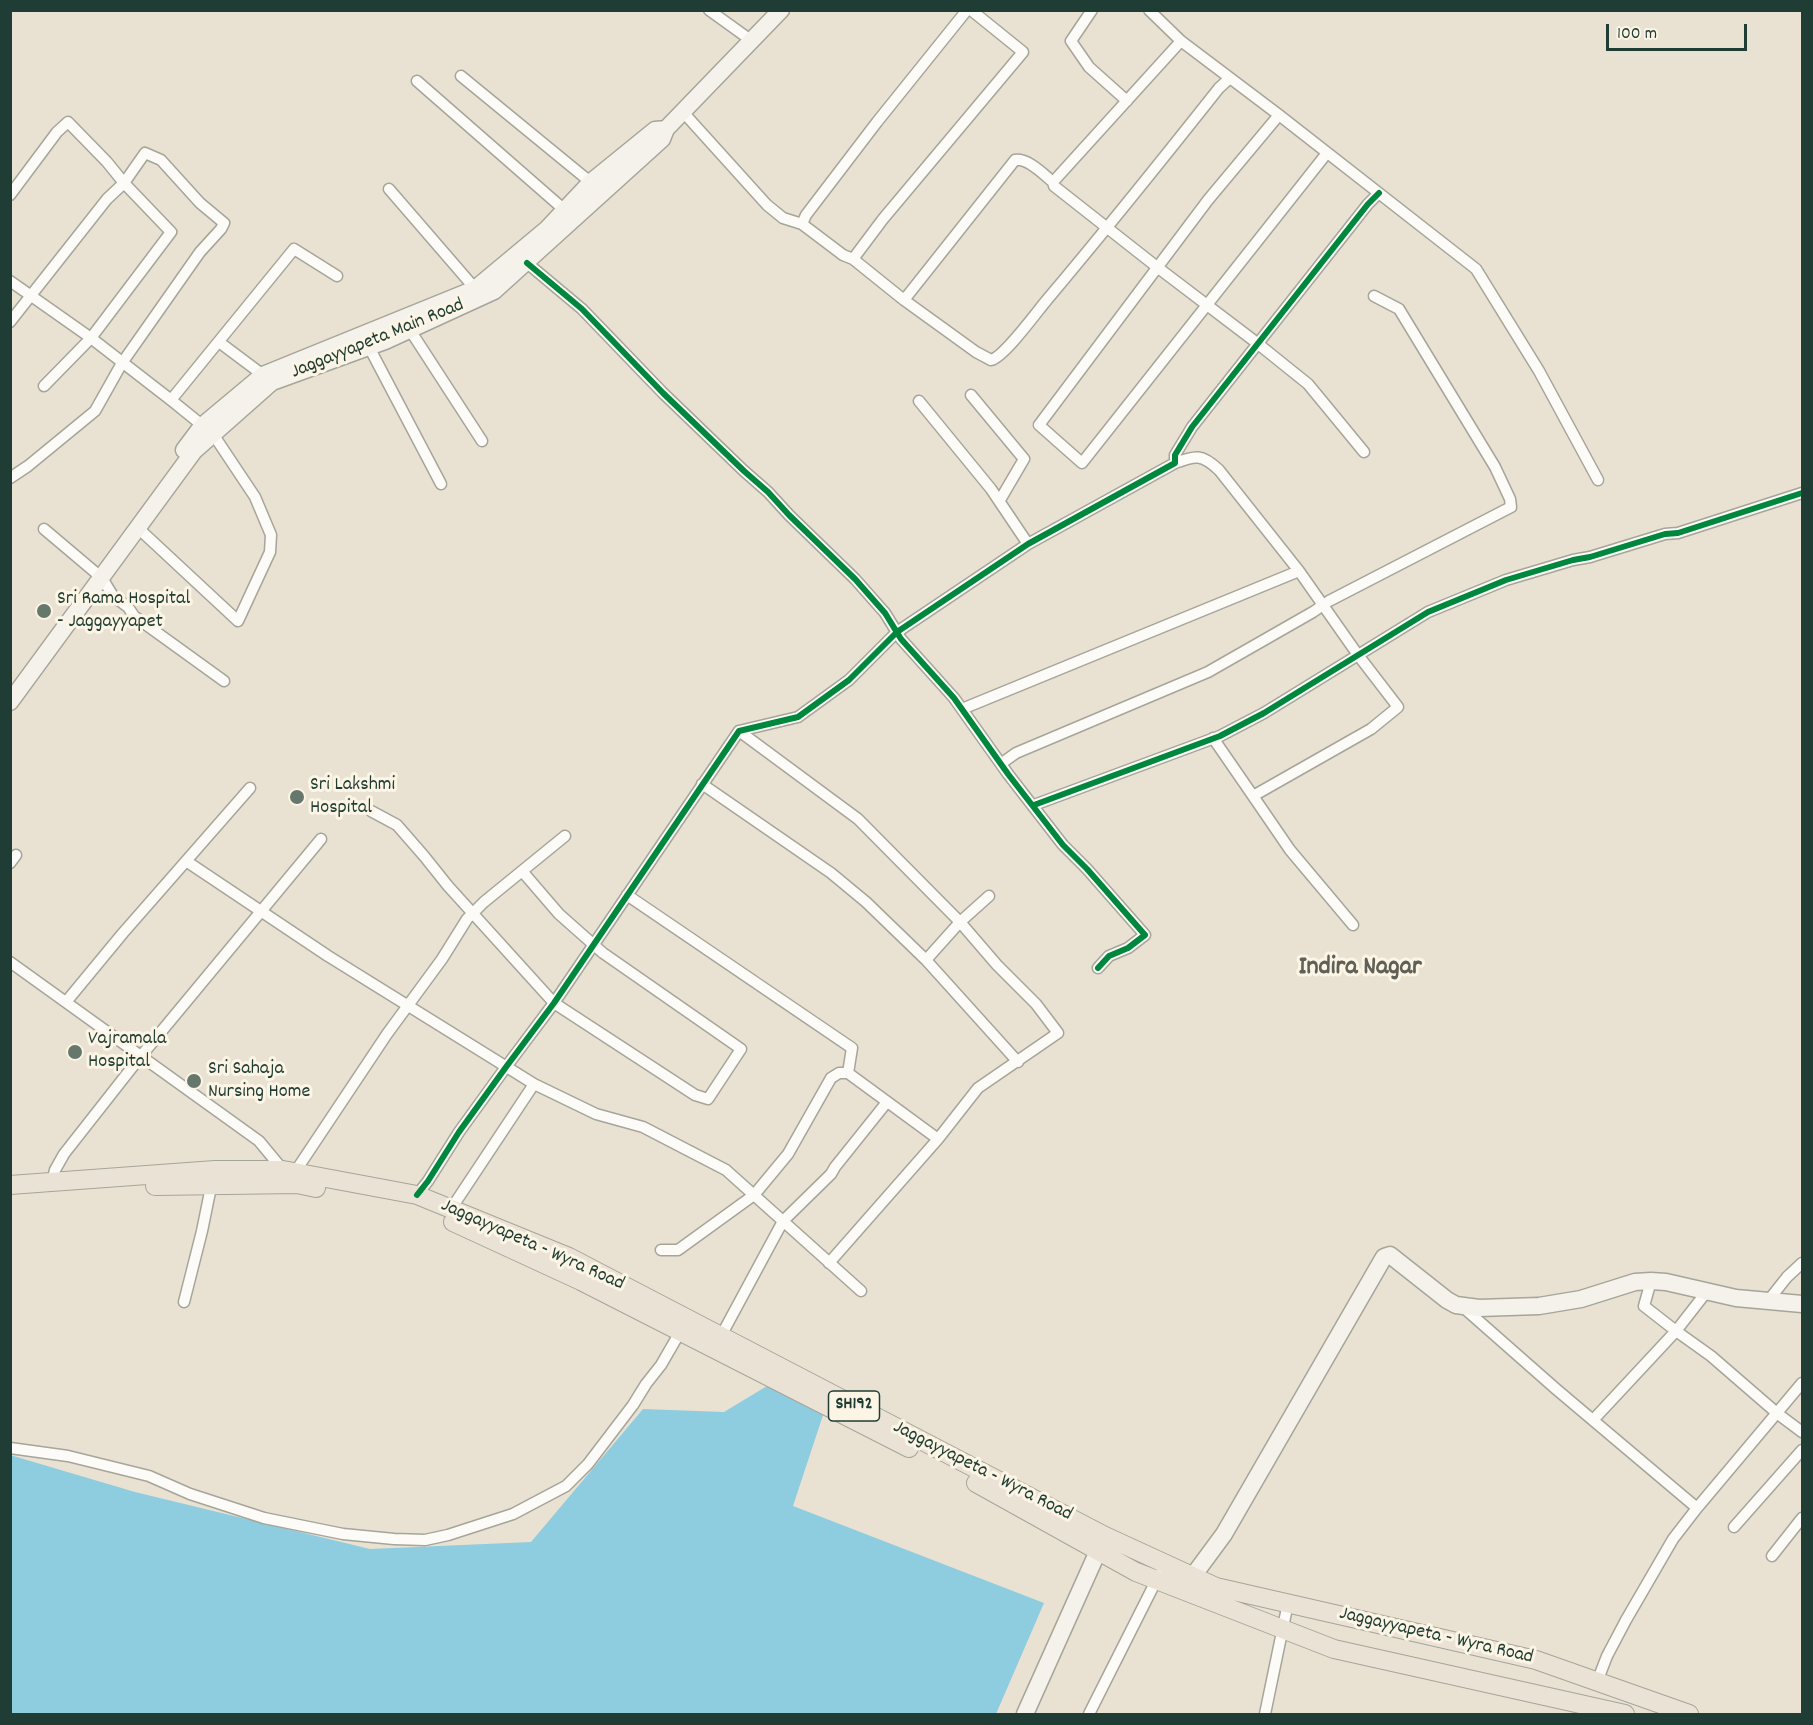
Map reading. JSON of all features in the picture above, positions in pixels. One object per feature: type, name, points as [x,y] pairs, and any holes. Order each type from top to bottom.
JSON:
[{"type":"main road","points":[[10,683],[98,574],[208,430],[267,378],[479,293],[547,229],[570,215],[655,130],[666,129],[781,10]]},
{"type":"main road","name":"Jaggayyapeta Main Road","points":[[267,378],[369,347],[410,330],[479,293],[494,291],[527,262],[570,215]]},
{"type":"main road","points":[[10,702],[98,574],[138,528],[208,430]]},
{"type":"main road","name":"Jaggayyapeta - Wyra Road","points":[[10,1185],[213,1177],[289,1171],[417,1195],[569,1257],[684,1325],[721,1336],[1102,1543],[1160,1572],[1193,1576],[1216,1587],[1536,1660],[1689,1714]]},
{"type":"main road","name":"SH192","points":[[10,1194],[179,1185],[213,1177],[297,1184],[415,1205],[684,1325],[976,1483],[1102,1543]]},
{"type":"main road","points":[[1193,1576],[1224,1534],[1384,1257],[1390,1255],[1456,1305],[1479,1308],[1539,1306],[1581,1299],[1635,1282],[1651,1281],[1708,1290],[1736,1298],[1803,1304]]},
{"type":"main road","points":[[1025,1714],[1102,1543]]},
{"type":"main road","name":"SH192","points":[[1160,1572],[1282,1629],[1334,1649],[1625,1714]]},
{"type":"street","points":[[709,10],[752,40]]},
{"type":"street","points":[[802,224],[806,214],[877,122],[969,10],[1023,52],[883,219],[853,259]]},
{"type":"street","points":[[1092,10],[1071,41],[1089,67],[1127,101]]},
{"type":"street","points":[[1149,10],[1181,41],[1476,269],[1539,371],[1598,480]]},
{"type":"street","points":[[1053,182],[1181,41]]},
{"type":"street","points":[[461,76],[597,188]]},
{"type":"street","points":[[682,112],[767,205],[783,218],[802,224],[843,255],[853,259],[904,300],[976,352],[991,360],[996,359],[1107,229],[1219,88],[1230,78]]},
{"type":"street","points":[[417,81],[570,215]]},
{"type":"street","points":[[1279,115],[1208,200],[1039,425],[1082,464],[1327,153]]},
{"type":"street","points":[[10,195],[57,132],[68,122],[171,232],[91,338],[44,386]]},
{"type":"street","points":[[10,322],[107,199],[124,183],[145,153],[161,160],[200,203],[224,223],[200,252],[122,363],[95,411],[10,478]]},
{"type":"street","points":[[904,300],[1018,159],[1053,182],[1054,186],[1107,229],[1308,384],[1364,452]]},
{"type":"street","points":[[389,189],[479,293]]},
{"type":"street","points":[[1175,463],[1175,455],[1192,427],[1379,193]]},
{"type":"street","points":[[171,400],[294,249],[337,276]]},
{"type":"street","points":[[527,262],[582,309],[663,393],[768,492],[855,579],[885,613],[901,639],[962,709],[1008,774],[1064,844],[1145,935],[1128,948],[1109,956],[1098,968]]},
{"type":"street","points":[[10,281],[91,338],[208,430],[255,497],[271,535],[270,552],[238,621],[138,528]]},
{"type":"street","points":[[1002,763],[1016,753],[1208,672],[1322,605],[1511,507],[1510,499],[1495,467],[1399,309],[1374,296]]},
{"type":"street","points":[[410,330],[482,441]]},
{"type":"street","points":[[219,342],[267,378]]},
{"type":"street","points":[[369,347],[441,484]]},
{"type":"street","points":[[972,395],[1024,459],[1000,500]]},
{"type":"street","points":[[919,401],[1000,500],[1028,544]]},
{"type":"street","points":[[417,1195],[459,1132],[554,1003],[739,731],[798,717],[849,680],[897,632],[1028,544],[1175,463],[1197,456],[1208,460],[1219,470],[1299,571],[1398,707],[1371,729],[1253,796]]},
{"type":"street","points":[[1034,805],[1214,738],[1264,713],[1428,612],[1506,580],[1665,534],[1678,533],[1803,493]]},
{"type":"street","points":[[44,529],[98,574],[113,596],[128,607],[134,616],[224,681]]},
{"type":"street","points":[[962,709],[1299,571]]},
{"type":"street","points":[[739,731],[858,819],[960,922],[997,965],[1036,1004],[1058,1033],[978,1088],[938,1139],[829,1263]]},
{"type":"street","points":[[1214,738],[1290,850],[1353,925]]},
{"type":"street","points":[[702,784],[831,873],[866,902],[926,960],[1018,1062]]},
{"type":"street","points":[[66,1002],[250,788]]},
{"type":"street","points":[[371,811],[397,825],[447,886],[554,1003],[695,1095],[708,1099],[741,1050],[603,953],[559,914],[522,871]]},
{"type":"street","points":[[10,962],[259,1141],[289,1171],[442,959],[467,919],[565,836]]},
{"type":"street","points":[[52,1182],[64,1154],[141,1056],[321,839]]},
{"type":"street","points":[[186,861],[408,1006],[534,1084],[596,1114],[643,1127],[726,1170],[861,1291]]},
{"type":"street","points":[[627,896],[852,1048],[848,1073]]},
{"type":"street","points":[[926,960],[960,922],[989,896]]},
{"type":"street","points":[[661,1250],[678,1250],[754,1195],[788,1154],[831,1078],[839,1073],[848,1073],[938,1139]]},
{"type":"street","points":[[450,1209],[534,1084]]},
{"type":"street","points":[[721,1336],[783,1221],[831,1174],[887,1102]]},
{"type":"street","points":[[184,1302],[213,1177]]},
{"type":"street","points":[[1768,1301],[1803,1263]]},
{"type":"street","points":[[1651,1281],[1644,1306],[1711,1356],[1778,1414],[1803,1432]]},
{"type":"street","points":[[1594,1419],[1676,1331],[1708,1290]]},
{"type":"street","points":[[1462,1305],[1556,1389],[1697,1508]]},
{"type":"street","points":[[10,1448],[68,1456],[149,1476],[190,1494],[264,1518],[342,1534],[425,1540],[513,1514],[566,1486],[588,1464],[633,1405],[661,1365],[684,1325]]},
{"type":"street","points":[[1597,1682],[1606,1656],[1673,1539],[1803,1383]]},
{"type":"street","points":[[1734,1527],[1803,1450]]},
{"type":"street","points":[[1772,1556],[1803,1518]]},
{"type":"street","points":[[1089,1714],[1160,1572]]},
{"type":"street","points":[[1265,1714],[1288,1603]]},
{"type":"water","points":[[777,1380],[826,1406],[793,1506],[1044,1603],[996,1714],[11,1714],[10,1455],[135,1492],[370,1549],[531,1542],[643,1409],[724,1412]]},
{"type":"cycle path","points":[[417,1195],[459,1132],[554,1003],[739,731],[798,717],[849,680],[897,632],[1028,544],[1175,463],[1175,455],[1192,427],[1379,193]]},
{"type":"cycle path","points":[[527,263],[582,309],[663,393],[768,492],[855,579],[885,613],[901,639],[954,698],[1008,774],[1063,845],[1145,935],[1128,948],[1109,956],[1098,968]]},
{"type":"cycle path","points":[[1034,805],[1220,736],[1264,713],[1428,612],[1506,580],[1665,534],[1678,533],[1802,493]]},
{"type":"place","name":"Sri Rama Hospital - Jaggayyapet","points":[[44,611]]},
{"type":"place","name":"Sri Lakshmi Hospital","points":[[297,797]]},
{"type":"place","name":"Vajramala Hospital","points":[[75,1052]]},
{"type":"place","name":"Sri Sahaja Nursing Home","points":[[194,1081]]},
{"type":"district","name":"Indira Nagar","points":[[1360,969]]}]
